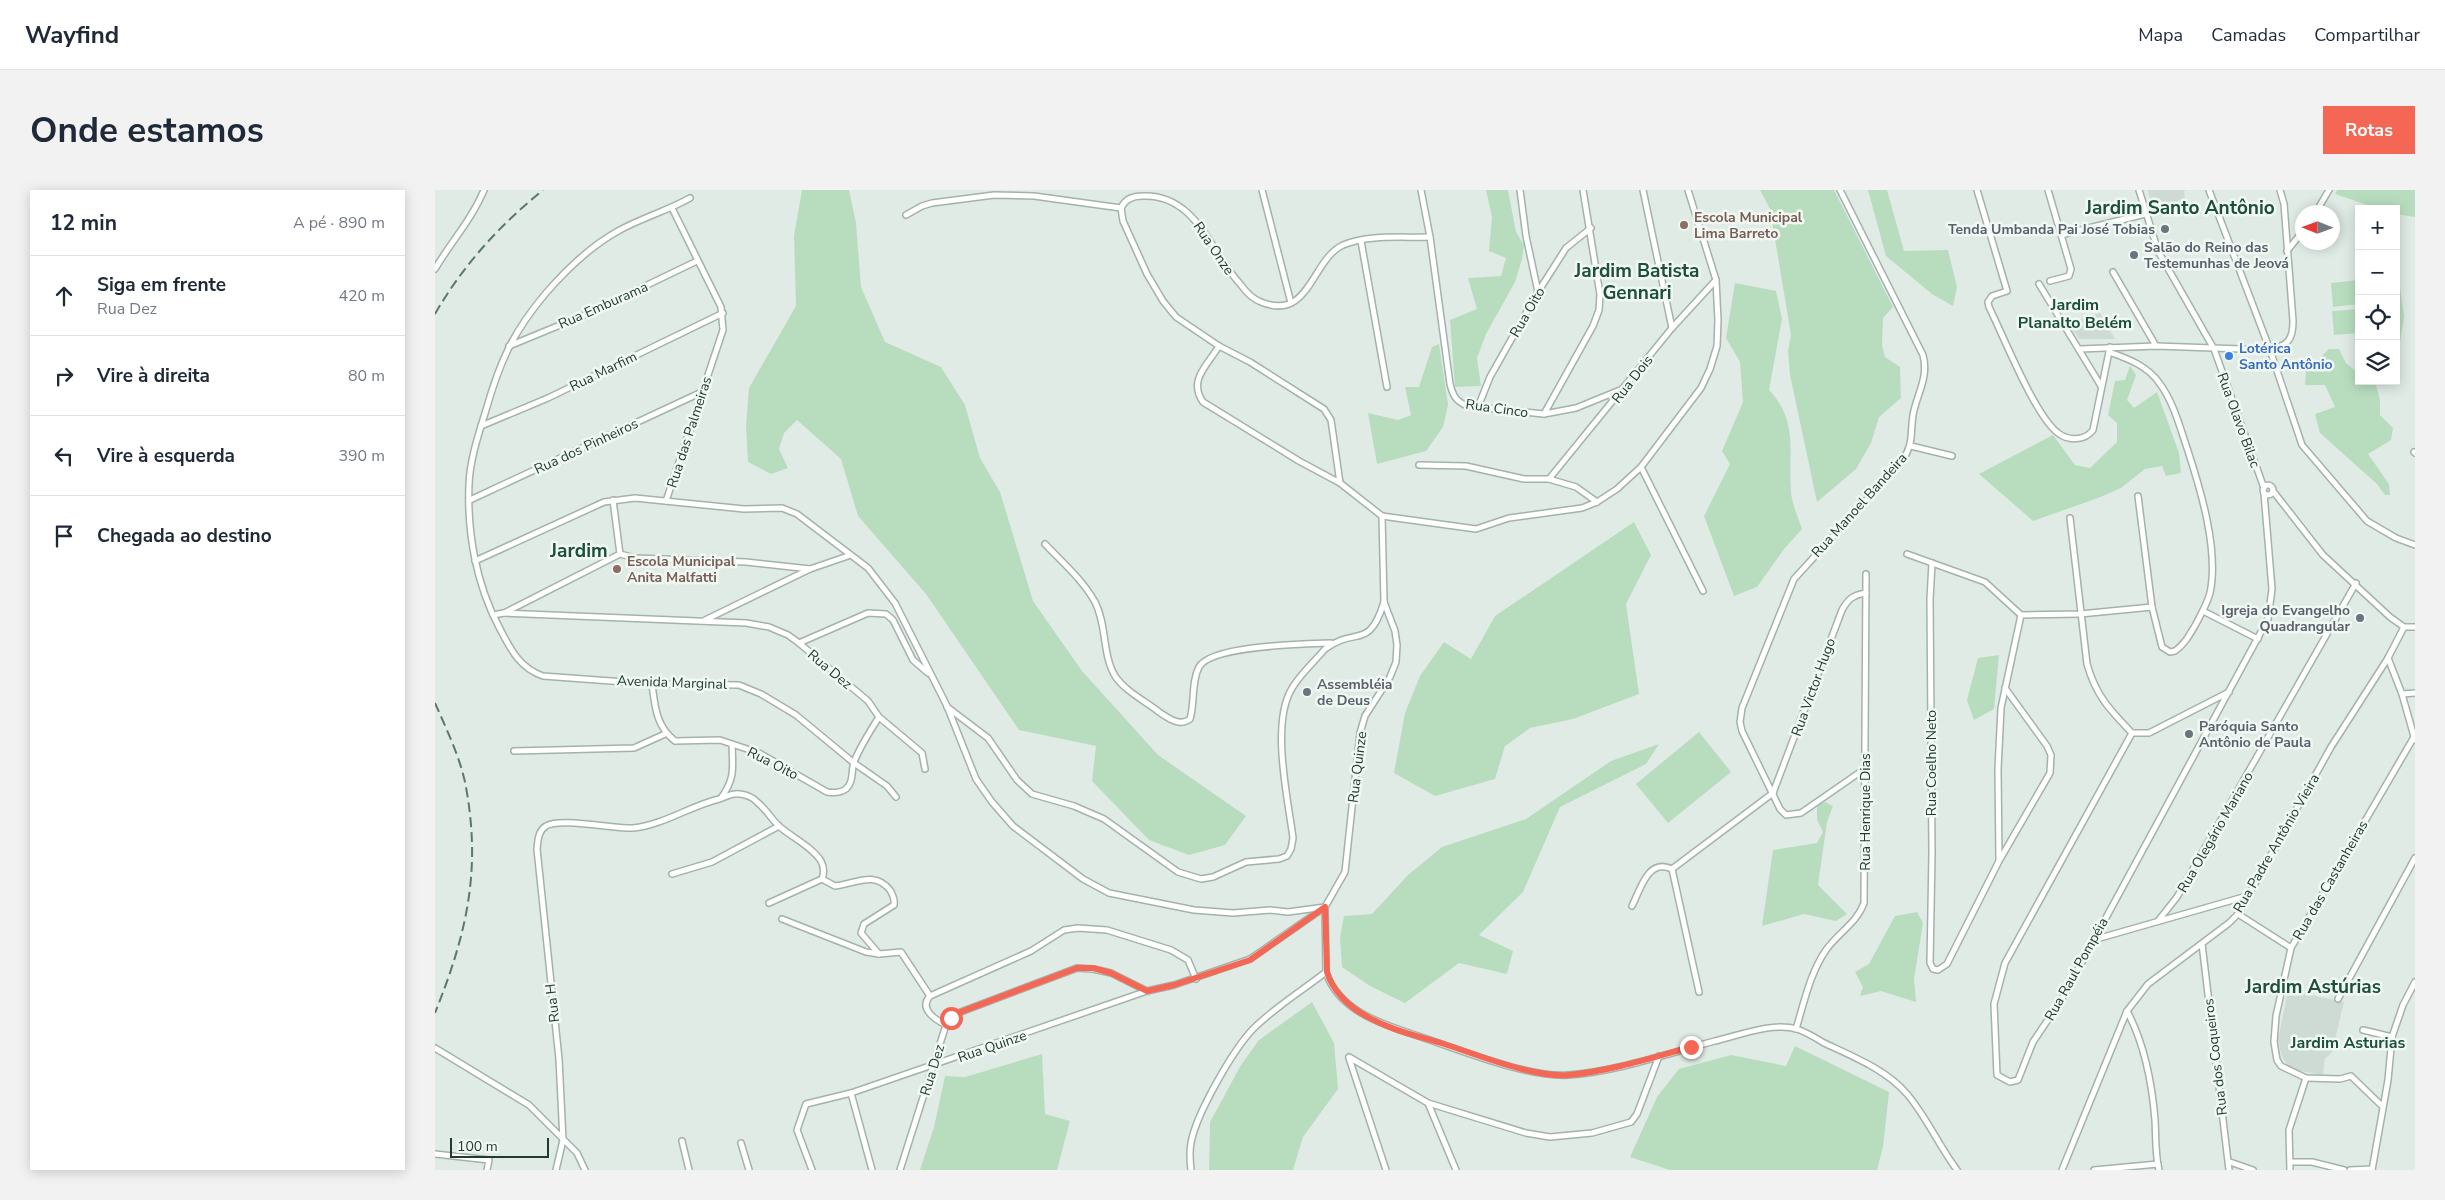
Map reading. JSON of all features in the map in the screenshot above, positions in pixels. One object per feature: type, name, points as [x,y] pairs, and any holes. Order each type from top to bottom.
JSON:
[{"type":"street","points":[[435,269],[471,217],[484,190]]},
{"type":"street","points":[[1262,190],[1291,303],[1306,292],[1328,256],[1345,245],[1361,240],[1430,237]]},
{"type":"street","name":"Rua Cinco","points":[[1421,190],[1430,237],[1453,396],[1458,402],[1467,406],[1544,414],[1593,326],[1599,310],[1600,294],[1591,228],[1583,190]]},
{"type":"street","points":[[1520,190],[1526,236],[1538,292]]},
{"type":"street","points":[[1643,190],[1672,328]]},
{"type":"street","points":[[1219,346],[1197,381],[1198,394],[1203,402],[1299,461],[1340,483],[1382,516],[1476,529],[1509,518],[1568,511],[1597,502],[1624,483],[1641,467],[1701,388],[1710,369],[1717,346],[1719,320],[1716,280],[1688,190]]},
{"type":"street","name":"Rua Manoel Bandeira","points":[[1773,793],[1742,731],[1740,722],[1742,708],[1794,579],[1891,474],[1911,446],[1913,416],[1925,380],[1926,367],[1923,355],[1840,190]]},
{"type":"street","points":[[1977,190],[2007,292],[1992,296],[1988,302],[1989,307],[2034,400],[2054,429],[2065,436],[2076,439],[2090,434],[2093,430],[2110,350]]},
{"type":"street","points":[[2048,190],[2071,273],[2065,277],[2050,281]]},
{"type":"street","name":"Rua Olavo Bilac","points":[[2139,190],[2154,242],[2164,263],[2214,349],[2264,491]]},
{"type":"street","points":[[2209,190],[2270,350],[2302,445],[2367,521],[2396,538],[2415,545]]},
{"type":"street","points":[[2080,349],[2110,350],[2155,346],[2270,350],[2285,346],[2291,340],[2293,333],[2284,204],[2279,190]]},
{"type":"street","points":[[2320,205],[2329,190]]},
{"type":"street","points":[[906,215],[932,203],[994,195],[1034,196],[1121,208],[1123,221],[1147,274],[1163,301],[1176,317],[1219,346],[1250,362],[1324,408],[1332,428],[1340,483]]},
{"type":"street","name":"Rua Onze","points":[[1121,208],[1124,201],[1135,196],[1150,195],[1183,208],[1196,220],[1225,267],[1249,294],[1261,302],[1278,305],[1291,303]]},
{"type":"street","name":"Avenida Marginal","points":[[690,198],[672,208],[616,232],[573,265],[546,292],[508,346],[499,366],[471,467],[471,533],[475,561],[482,587],[493,616],[511,650],[523,666],[543,676],[653,684],[739,685],[754,691],[796,715],[854,763],[887,786],[896,797]]},
{"type":"street","points":[[672,208],[723,313]]},
{"type":"street","points":[[2061,235],[2145,214]]},
{"type":"street","name":"Rua Oito","points":[[1479,407],[1490,377],[1538,292],[1567,248],[1591,228]]},
{"type":"street","points":[[1361,240],[1387,388]]},
{"type":"street","points":[[2287,251],[2295,241]]},
{"type":"street","name":"Rua Emburama","points":[[508,346],[587,314],[697,261]]},
{"type":"street","points":[[2113,272],[2155,346]]},
{"type":"street","name":"Rua Dois","points":[[1549,479],[1672,328],[1716,280]]},
{"type":"street","points":[[2039,284],[2101,386]]},
{"type":"street","name":"Rua das Palmeiras","points":[[723,313],[723,330],[666,501],[744,509],[782,508],[797,514],[848,556],[868,568],[891,598],[947,706],[977,779],[992,802],[1013,826],[1083,879],[1109,893],[1141,901],[1195,910],[1233,913],[1269,910],[1289,912],[1325,907]]},
{"type":"street","name":"Rua Marfim","points":[[481,426],[548,398],[723,313]]},
{"type":"street","points":[[2110,350],[2140,365],[2160,383],[2175,412],[2205,505],[2212,580],[2203,611],[2180,648],[2170,652],[2162,647],[2153,607],[2138,496]]},
{"type":"street","points":[[1544,414],[1576,408],[1625,388]]},
{"type":"street","name":"Rua dos Pinheiros","points":[[470,500],[702,392]]},
{"type":"street","points":[[1911,446],[1952,456]]},
{"type":"street","points":[[1419,466],[1466,466],[1523,479],[1549,479],[1576,486],[1597,502]]},
{"type":"street","points":[[1641,467],[1703,591]]},
{"type":"street","points":[[2273,491],[2268,495],[2264,491],[2271,486],[2323,555],[2404,627],[2415,627]]},
{"type":"street","name":"Rua Raul Pompéia","points":[[2132,733],[2005,963],[1994,1004],[1997,1075],[2010,1082],[2018,1080],[2033,1042],[2063,997],[2092,940],[2258,639],[2269,613],[2273,589],[2264,491]]},
{"type":"street","points":[[475,561],[613,500],[635,498],[666,501]]},
{"type":"street","points":[[613,500],[621,554]]},
{"type":"street","points":[[1045,544],[1088,590],[1096,604],[1110,664],[1116,676],[1127,689],[1168,718],[1178,722],[1186,722],[1190,719],[1195,678],[1205,659],[1214,655],[1264,647],[1332,643],[1365,634],[1373,628],[1384,602],[1382,516]]},
{"type":"street","points":[[2070,518],[2087,664],[2093,684],[2105,705],[2132,733],[2149,733],[2230,692]]},
{"type":"street","points":[[493,616],[504,613],[621,554],[635,558],[746,562],[810,568]]},
{"type":"street","points":[[1907,554],[1985,582],[2021,615],[2080,614],[2153,607]]},
{"type":"street","points":[[705,621],[810,568],[848,556]]},
{"type":"street","name":"Rua Coelho Neto","points":[[1931,564],[1931,963],[1933,969],[1937,970],[1947,964],[1999,861]]},
{"type":"street","name":"Rua Henrique Dias","points":[[1796,1029],[1808,989],[1824,953],[1860,914],[1865,903],[1866,574]]},
{"type":"street","name":"Rua Olegário Mariano","points":[[2158,921],[2177,897],[2356,583]]},
{"type":"street","name":"Rua Victor Hugo","points":[[1773,793],[1842,610],[1848,599],[1855,595],[1866,593]]},
{"type":"street","name":"Rua Quinze","points":[[1325,907],[1345,872],[1360,733],[1369,709],[1390,676],[1395,662],[1397,646],[1395,631],[1384,602]]},
{"type":"street","points":[[2203,611],[2258,639]]},
{"type":"street","name":"Rua Dez","points":[[504,613],[705,621],[769,626],[788,635],[799,643],[868,701],[879,717],[921,753],[925,769]]},
{"type":"street","points":[[799,643],[867,613],[885,614],[893,620],[913,660],[929,674]]},
{"type":"street","points":[[1999,861],[1998,769],[2001,708],[2021,615]]},
{"type":"street","name":"Rua Padre Antônio Vieira","points":[[2062,1170],[2127,1011],[2148,984],[2202,944],[2238,914],[2331,747],[2388,658],[2404,627]]},
{"type":"street","points":[[947,706],[988,738],[1017,780],[1032,794],[1074,806],[1104,819],[1178,872],[1191,877],[1207,878],[1246,862],[1279,859],[1287,856],[1291,849],[1293,838],[1281,745],[1285,709],[1290,691],[1332,643]]},
{"type":"street","points":[[2388,658],[2402,694],[2415,739]]},
{"type":"street","points":[[514,751],[634,748],[665,734],[655,711],[653,684]]},
{"type":"street","points":[[1999,861],[2050,773],[2052,763],[2047,746],[2005,688]]},
{"type":"street","points":[[2402,694],[2415,693]]},
{"type":"street","points":[[854,763],[869,732],[879,717]]},
{"type":"street","name":"Rua Oito","points":[[665,734],[675,741],[720,740],[759,753],[827,792],[837,793],[846,789],[853,776],[854,763]]},
{"type":"street","name":"Rua das Castanheiras","points":[[2382,1106],[2351,1076],[2340,1079],[2306,1078],[2281,1066],[2277,1060],[2274,1042],[2277,1016],[2291,948],[2415,739]]},
{"type":"street","points":[[721,799],[730,786],[733,772],[732,745]]},
{"type":"street","points":[[1672,869],[1773,793],[1780,809],[1786,815],[1793,816],[1801,813],[1866,768]]},
{"type":"street","points":[[721,799],[733,793],[749,796],[758,802],[779,826],[817,856],[822,863],[824,872],[822,879],[769,903]]},
{"type":"street","name":"Rua H","points":[[556,1170],[563,1140],[559,1059],[541,896],[537,849],[539,836],[545,826],[552,823],[625,828],[644,827],[721,799]]},
{"type":"street","points":[[672,874],[712,862],[779,826]]},
{"type":"street","points":[[2338,999],[2415,858]]},
{"type":"street","points":[[1632,906],[1649,873],[1654,868],[1665,866],[1672,869]]},
{"type":"street","points":[[1672,869],[1699,992]]},
{"type":"street","points":[[822,879],[835,886],[854,880],[880,881],[884,883],[893,895],[894,905],[864,924],[861,928],[861,933],[879,954]]},
{"type":"street","points":[[2092,940],[2247,896]]},
{"type":"street","points":[[1325,907],[1327,972],[1336,990],[1364,1015],[1384,1025],[1513,1067],[1568,1075],[1659,1056],[1756,1030],[1796,1029],[1858,1059],[1899,1084],[1909,1096],[1957,1170]]},
{"type":"street","points":[[1147,991],[1196,979],[1250,960],[1325,907]]},
{"type":"street","points":[[2238,914],[2291,948]]},
{"type":"street","points":[[782,919],[865,952],[879,954],[901,952],[929,996]]},
{"type":"street","points":[[946,1025],[929,1013],[926,1003],[929,996],[1031,951],[1064,930],[1078,928],[1107,930],[1171,950],[1188,960],[1196,979]]},
{"type":"street","name":"Rua dos Coqueiros","points":[[2202,944],[2223,1122],[2230,1162],[2229,1170]]},
{"type":"street","name":"Rua Dez","points":[[900,1170],[946,1025],[958,1013],[1077,968],[1093,968],[1111,973],[1147,991]]},
{"type":"street","points":[[1191,1170],[1189,1152],[1195,1131],[1225,1069],[1243,1041],[1254,1028],[1327,972]]},
{"type":"street","points":[[2350,1170],[2372,1170],[2388,1080],[2392,1037],[2403,1005],[2415,982]]},
{"type":"street","name":"Rua Quinze","points":[[812,1170],[797,1130],[806,1104],[851,1093],[934,1066],[1147,991]]},
{"type":"street","points":[[2127,1011],[2137,1031],[2142,1049],[2155,1117],[2159,1170]]},
{"type":"street","points":[[2363,1030],[2392,1037]]},
{"type":"street","points":[[435,1048],[529,1105],[577,1153],[585,1170]]},
{"type":"street","points":[[1386,1170],[1349,1058],[1428,1103],[1526,1133],[1550,1137],[1592,1132],[1631,1122],[1637,1114],[1659,1056]]},
{"type":"street","points":[[2291,1170],[2289,1130],[2306,1078]]},
{"type":"street","points":[[851,1093],[872,1170]]},
{"type":"street","points":[[1428,1103],[1456,1170]]},
{"type":"street","points":[[682,1141],[689,1170]]},
{"type":"street","points":[[741,1143],[749,1170]]},
{"type":"street","points":[[435,1154],[489,1160],[487,1170]]},
{"type":"street","points":[[2230,1162],[2253,1170]]},
{"type":"street","points":[[2291,1162],[2312,1162],[2344,1170]]},
{"type":"street","points":[[2094,1170],[2158,1164]]},
{"type":"shaded area","points":[[2148,190],[2187,190],[2184,191],[2185,199],[2152,208]]},
{"type":"shaded area","points":[[2100,313],[2115,339],[2079,339],[2069,323]]},
{"type":"shaded area","points":[[2288,990],[2344,1002],[2336,1035],[2339,1045],[2325,1059],[2323,1075],[2299,1071],[2288,1066],[2282,1057],[2278,1040]]},
{"type":"green space","points":[[802,190],[849,190],[856,223],[861,287],[885,342],[941,367],[965,405],[980,458],[1000,492],[1033,601],[1082,671],[1158,755],[1246,816],[1225,845],[1189,855],[1149,840],[1092,781],[1096,746],[1019,730],[926,594],[858,516],[841,459],[797,420],[784,433],[779,449],[788,468],[771,474],[748,462],[746,426],[749,388],[796,306],[794,236]]},
{"type":"green space","points":[[1486,190],[1508,190],[1516,232],[1524,245],[1522,259],[1515,282],[1486,334],[1477,358],[1481,386],[1455,387],[1450,320],[1477,309],[1468,278],[1501,276],[1506,258],[1489,251],[1492,217]]},
{"type":"green space","points":[[1760,190],[1834,190],[1893,307],[1883,318],[1882,345],[1885,357],[1900,367],[1901,398],[1879,417],[1871,443],[1856,469],[1817,502],[1790,375],[1788,351],[1791,335],[1770,209]]},
{"type":"green space","points":[[1868,190],[1887,190],[1904,251],[1948,250],[1957,287],[1953,306],[1932,294],[1886,256]]},
{"type":"green space","points":[[2337,190],[2415,190],[2415,217],[2400,215],[2400,205],[2367,205],[2335,194]]},
{"type":"green space","points":[[2355,280],[2355,304],[2333,307],[2331,283]]},
{"type":"green space","points":[[1735,283],[1776,291],[1782,319],[1769,390],[1785,414],[1788,426],[1791,451],[1790,478],[1792,497],[1802,529],[1784,549],[1757,587],[1734,596],[1704,516],[1730,464],[1722,451],[1743,402],[1740,362],[1726,338]]},
{"type":"green space","points":[[2400,286],[2404,317],[2400,342]]},
{"type":"green space","points":[[2355,309],[2355,333],[2334,335],[2332,311]]},
{"type":"green space","points":[[1439,344],[1448,405],[1443,427],[1426,451],[1377,464],[1368,413],[1398,420],[1411,415],[1405,387],[1419,387],[1432,347]]},
{"type":"green space","points":[[2329,349],[2339,349],[2346,363],[2355,371],[2355,385],[2376,385],[2380,400],[2380,415],[2393,428],[2391,440],[2368,454],[2389,484],[2390,495],[2385,495],[2377,484],[2320,433],[2315,414],[2335,407],[2325,385],[2305,385],[2306,371]]},
{"type":"green space","points":[[2130,366],[2136,375],[2127,400],[2134,408],[2157,392],[2179,453],[2181,473],[2166,476],[2162,466],[2145,469],[2121,488],[2033,521],[1979,474],[2053,435],[2075,465],[2090,468],[2117,442],[2117,423],[2108,415],[2115,381],[2125,380]]},
{"type":"green space","points":[[1634,522],[1651,555],[1626,604],[1639,694],[1573,719],[1530,728],[1505,746],[1495,779],[1435,796],[1394,773],[1405,713],[1420,676],[1444,642],[1471,659],[1495,616]]},
{"type":"green space","points":[[1999,655],[1994,709],[1974,720],[1967,700],[1978,658]]},
{"type":"green space","points":[[1699,732],[1731,772],[1668,823],[1636,784]]},
{"type":"green space","points":[[1659,744],[1646,764],[1560,807],[1523,892],[1479,935],[1513,951],[1507,974],[1459,963],[1405,1003],[1370,986],[1342,967],[1340,938],[1344,916],[1372,914],[1408,875],[1442,847],[1526,819],[1611,761]]},
{"type":"green space","points":[[1825,802],[1833,806],[1827,822],[1818,885],[1847,914],[1836,921],[1804,914],[1762,926],[1773,850],[1817,843],[1823,832],[1817,820],[1817,806]]},
{"type":"green space","points":[[1917,912],[1923,923],[1914,979],[1916,1002],[1881,991],[1860,996],[1863,987],[1855,972],[1869,964],[1895,916]]},
{"type":"green space","points":[[1312,1002],[1334,1043],[1338,1089],[1303,1137],[1293,1170],[1209,1170],[1210,1122],[1241,1065],[1259,1040]]},
{"type":"green space","points":[[1795,1046],[1889,1092],[1883,1147],[1877,1170],[1670,1170],[1630,1157],[1657,1097],[1679,1069],[1731,1055],[1786,1066]]},
{"type":"green space","points":[[1042,1054],[1045,1114],[1070,1121],[1057,1170],[920,1170],[934,1127],[945,1076],[965,1077]]},
{"type":"railway","points":[[435,314],[470,262],[483,247],[512,217],[543,190]]},
{"type":"railway","points":[[435,703],[452,742],[465,782],[472,844],[471,872],[463,928],[456,955],[435,1013]]},
{"type":"place","name":"Escola Municipal Lima Barreto","points":[[1684,225]]},
{"type":"place","name":"Tenda Umbanda Pai José Tobias","points":[[2165,229]]},
{"type":"place","name":"Salão do Reino das Testemunhas de Jeová","points":[[2134,255]]},
{"type":"place","name":"Lotérica Santo Antônio","points":[[2229,356]]},
{"type":"place","name":"Escola Municipal Anita Malfatti","points":[[617,569]]},
{"type":"place","name":"Igreja do Evangelho Quadrangular","points":[[2360,618]]},
{"type":"place","name":"Assembléia de Deus","points":[[1307,692]]},
{"type":"place","name":"Paróquia Santo Antônio de Paula","points":[[2189,734]]},
{"type":"district","name":"Jardim Santo Antônio","points":[[2180,207]]},
{"type":"district","name":"Jardim Batista Gennari","points":[[1637,281]]},
{"type":"district","name":"Jardim Planalto Belém","points":[[2075,313]]},
{"type":"district","name":"Jardim","points":[[579,550]]},
{"type":"district","name":"Jardim Astúrias","points":[[2313,986]]},
{"type":"district","name":"Jardim Asturias","points":[[2348,1042]]},
{"type":"route","points":[[951,1018],[958,1013],[1077,968],[1093,968],[1111,973],[1147,991],[1174,985],[1250,960],[1325,907],[1329,982],[1344,999],[1364,1015],[1384,1025],[1513,1067],[1552,1074],[1568,1075],[1600,1070],[1691,1047]]}]
